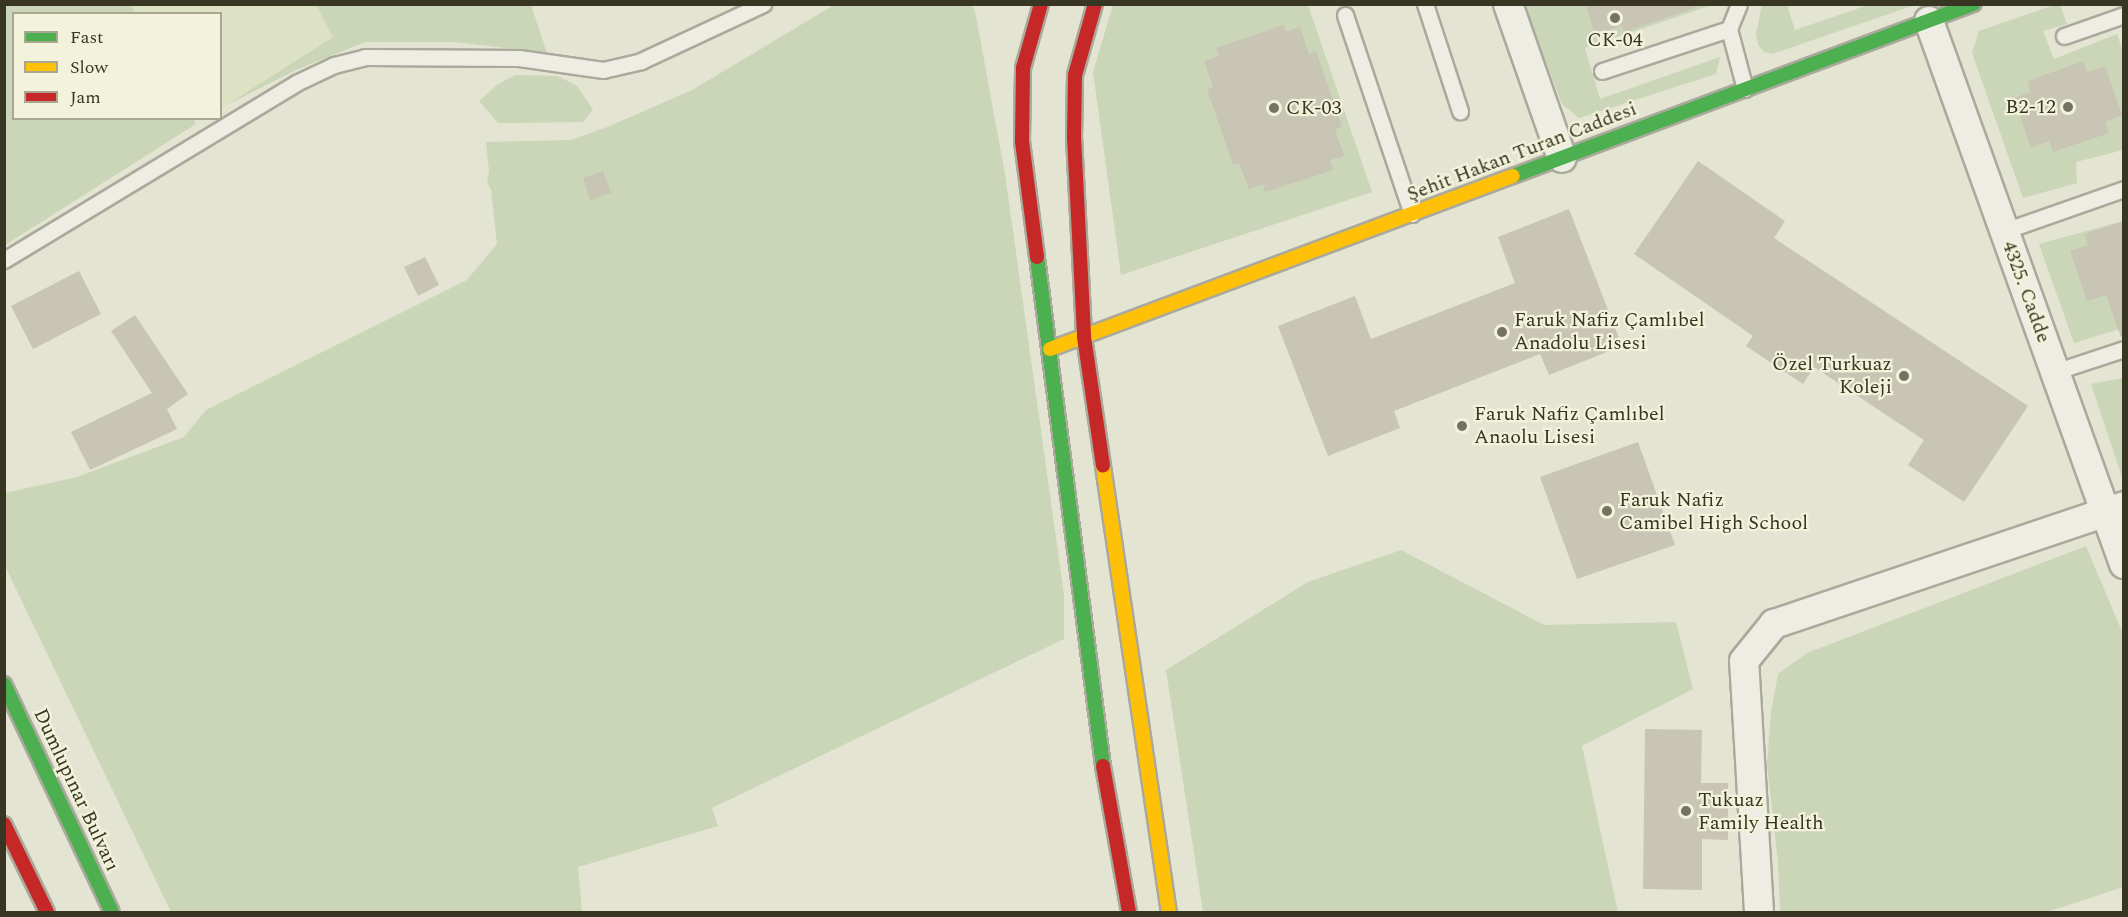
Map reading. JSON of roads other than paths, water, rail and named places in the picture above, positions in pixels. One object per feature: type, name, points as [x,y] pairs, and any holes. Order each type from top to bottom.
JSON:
[{"type":"main road","points":[[1041,4],[1023,68],[1022,141],[1102,762],[1129,912]]},
{"type":"main road","points":[[1095,4],[1075,75],[1074,137],[1084,337],[1168,912]]},
{"type":"main road","name":"Şehit Hakan Turan Caddesi","points":[[1050,350],[1973,5]]},
{"type":"main road","name":"Dumlupınar Bulvarı","points":[[4,684],[112,912]]},
{"type":"main road","points":[[4,824],[47,912]]},
{"type":"street","points":[[1508,4],[1562,158]]},
{"type":"street","name":"4325. Cadde","points":[[1929,21],[2054,372],[2114,509],[2124,564]]},
{"type":"street","points":[[1760,912],[1744,661],[1774,624],[2114,509]]},
{"type":"lane","points":[[4,260],[296,83],[334,65],[365,57],[519,58],[603,70],[641,61],[763,4]]},
{"type":"lane","points":[[1425,4],[1460,111]]},
{"type":"lane","points":[[1739,4],[1729,28],[1745,89]]},
{"type":"lane","points":[[1345,15],[1412,214]]},
{"type":"lane","points":[[2064,36],[2124,15]]},
{"type":"lane","points":[[1602,71],[1729,28]]},
{"type":"lane","points":[[2004,231],[2124,189]]},
{"type":"lane","points":[[2054,372],[2124,349]]},
{"type":"place","name":"CK-04","points":[[1615,18]]},
{"type":"place","name":"B2-12","points":[[2068,107]]},
{"type":"place","name":"CK-03","points":[[1274,108]]},
{"type":"place","name":"Faruk Nafiz Çamlıbel Anadolu Lisesi","points":[[1502,332]]},
{"type":"place","name":"Özel Turkuaz Koleji","points":[[1904,376]]},
{"type":"place","name":"Faruk Nafiz Çamlıbel Anaolu Lisesi","points":[[1462,426]]},
{"type":"place","name":"Faruk Nafiz Camibel High School","points":[[1607,511]]},
{"type":"place","name":"Tukuaz Family Health","points":[[1686,811]]}]
